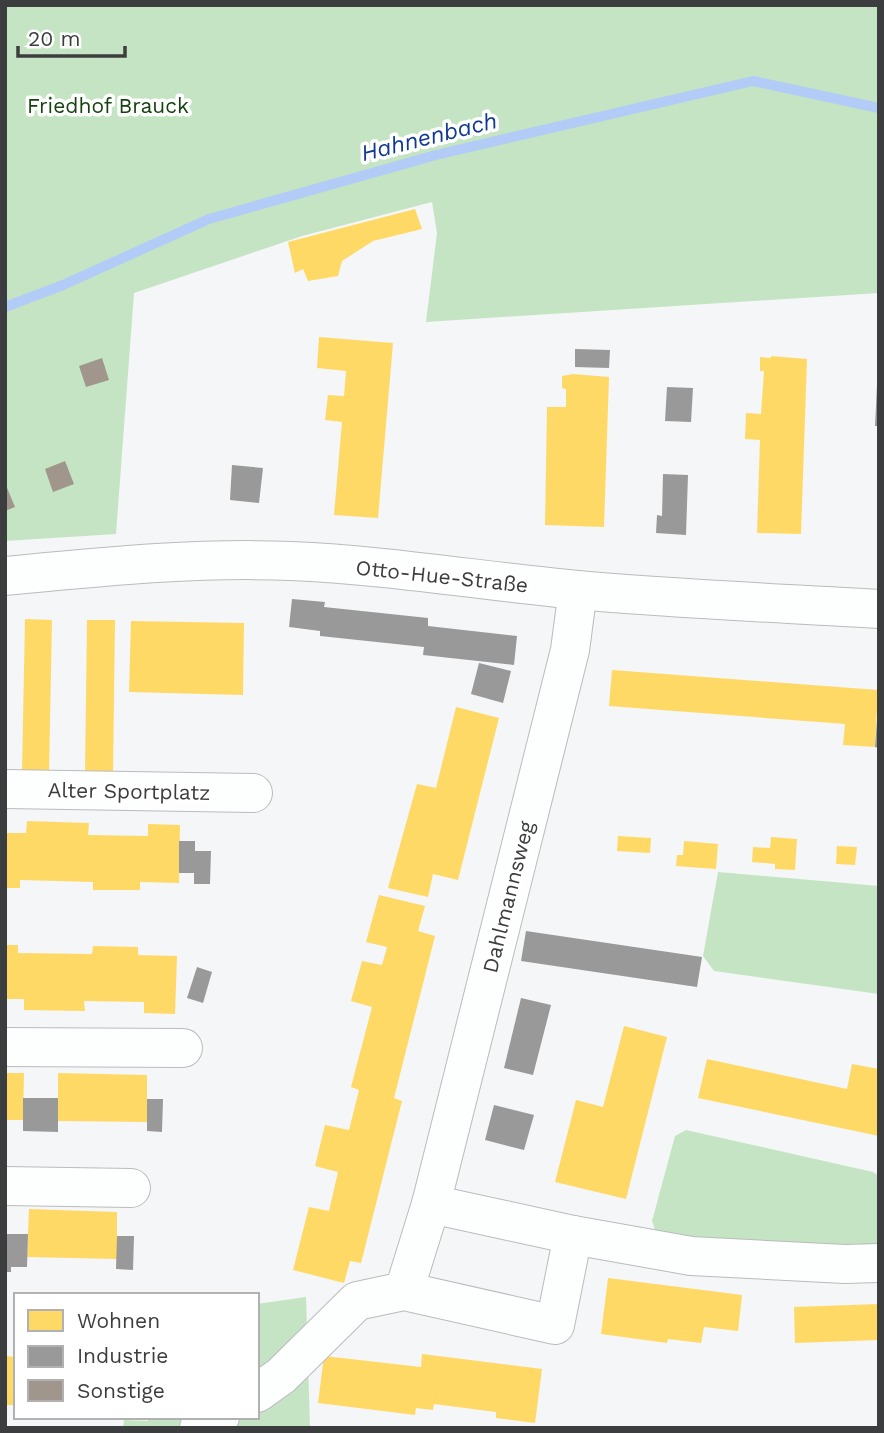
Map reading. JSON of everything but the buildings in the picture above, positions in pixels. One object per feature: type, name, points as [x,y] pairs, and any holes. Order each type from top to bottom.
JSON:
[{"type":"street","name":"Otto-Hue-Straße","points":[[5,576],[116,566],[291,561],[578,590],[879,609]]},
{"type":"street","name":"Dahlmannsweg","points":[[404,1291],[431,1204],[570,650],[578,590]]},
{"type":"street","name":"Alter Sportplatz","points":[[5,789],[253,793]]},
{"type":"street","points":[[5,1047],[183,1048]]},
{"type":"street","points":[[5,1186],[131,1188]]},
{"type":"street","points":[[431,1204],[573,1235],[691,1256],[879,1264]]},
{"type":"street","points":[[259,1392],[281,1376],[357,1301],[404,1291],[555,1325],[573,1235]]},
{"type":"street","points":[[199,1428],[216,1419]]},
{"type":"green space","name":"Friedhof Brauck","points":[[5,5],[879,5],[879,293],[426,322],[437,233],[432,202],[302,236],[134,293],[116,534],[5,541]]},
{"type":"green space","points":[[718,872],[879,886],[879,994],[714,971],[703,956]]},
{"type":"green space","points":[[686,1130],[873,1172],[879,1176],[879,1247],[721,1241],[655,1230],[652,1221],[675,1136]]},
{"type":"green space","points":[[306,1297],[310,1428],[123,1428],[124,1420],[259,1419],[259,1304]]},
{"type":"waterway","name":"Hahnenbach","points":[[5,307],[63,285],[209,219],[436,155],[753,81],[879,108]]}]
